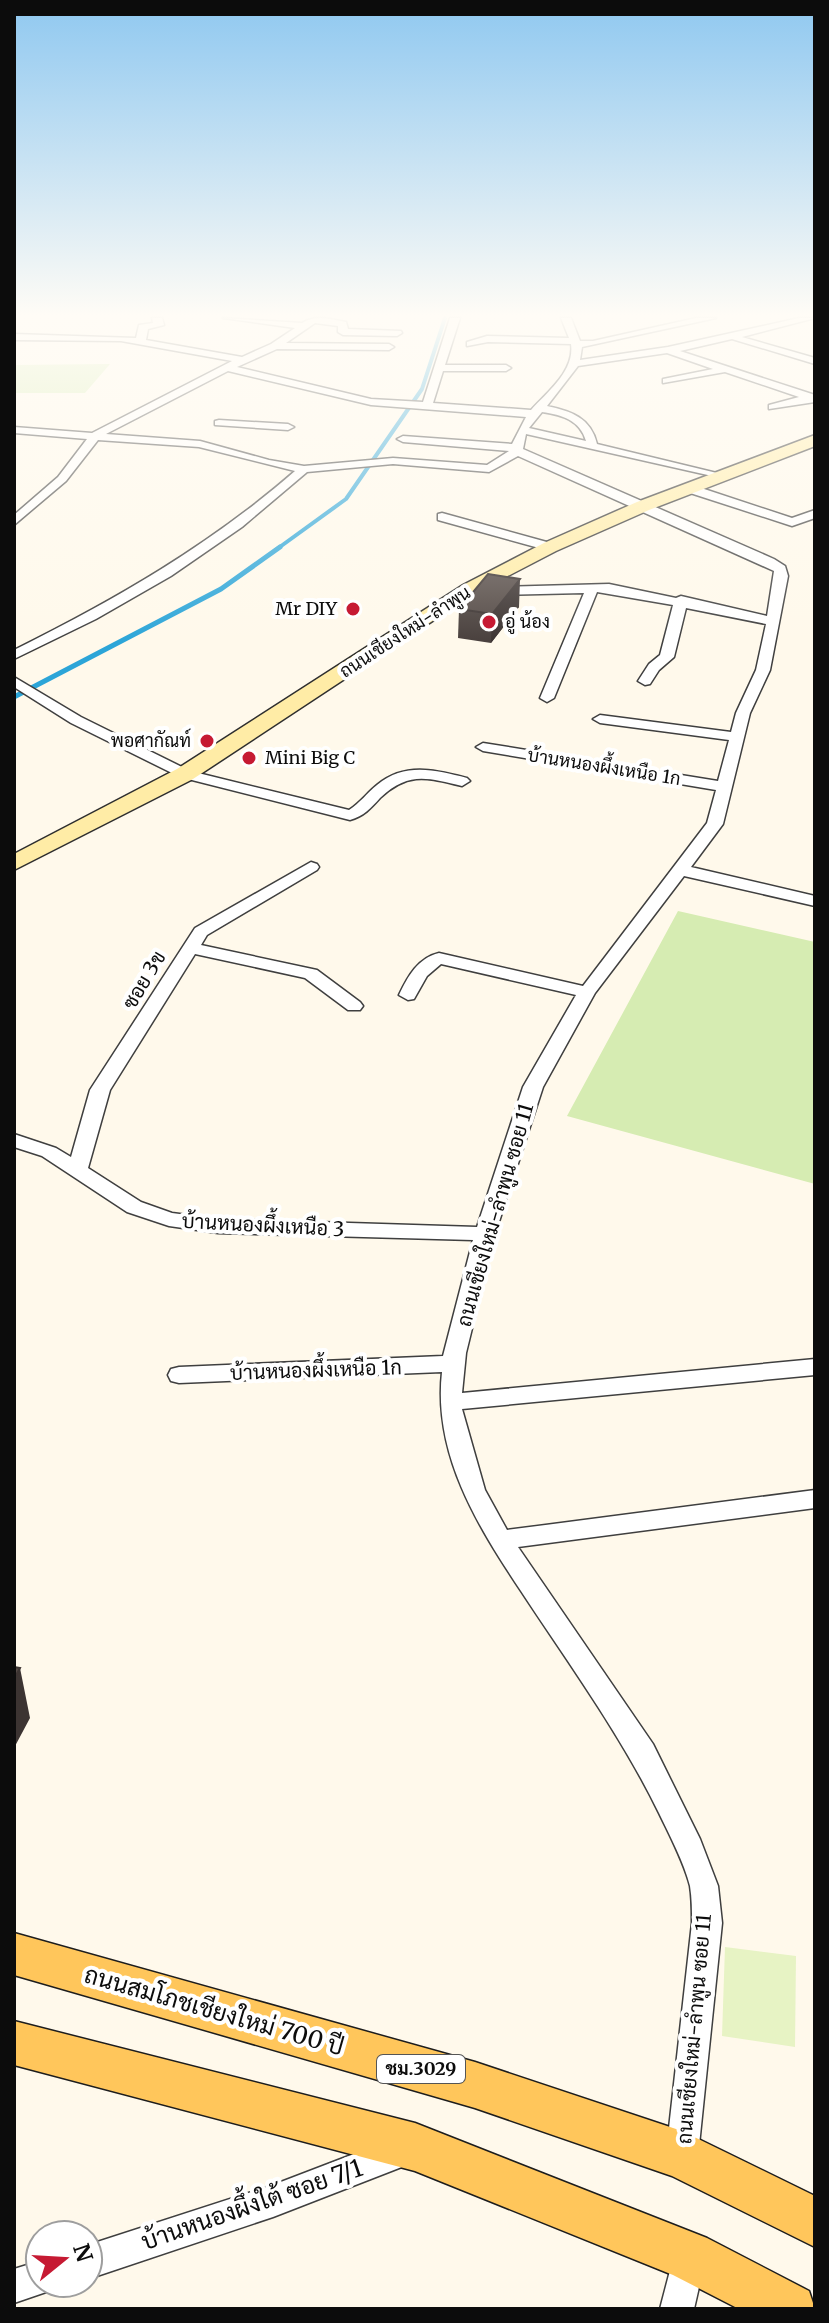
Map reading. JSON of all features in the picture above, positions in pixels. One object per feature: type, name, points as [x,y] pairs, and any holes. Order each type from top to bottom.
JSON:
[{"type":"main road","name":"ถนนเชียงใหม่-ลำพูน","points":[[14,863],[185,774],[469,589],[550,547],[643,506],[717,476],[809,445]]},
{"type":"main road","name":"ถนนสมโภชเชียงใหม่ 700 ปี","points":[[14,1954],[475,2085],[682,2155],[815,2222]]},
{"type":"main road","points":[[14,2043],[415,2147],[689,2256],[791,2309]]},
{"type":"street","points":[[14,521],[62,479],[97,434],[110,426]]},
{"type":"street","points":[[200,444],[216,426]]},
{"type":"street","points":[[283,426],[288,427]]},
{"type":"street","points":[[14,430],[200,444],[268,463],[304,469],[393,461],[489,469],[516,449],[527,426]]},
{"type":"street","points":[[585,426],[591,432],[592,445]]},
{"type":"street","points":[[524,430],[717,476]]},
{"type":"street","points":[[393,461],[406,434],[516,449],[643,506]]},
{"type":"street","points":[[14,655],[146,588],[217,539],[304,469]]},
{"type":"street","points":[[688,488],[792,522],[815,514]]},
{"type":"street","name":"ถนนเชียงใหม่-ลำพูน ซอย 11","points":[[643,506],[780,569],[782,576],[763,670],[743,713],[715,824],[587,992],[533,1087],[485,1234],[454,1364],[450,1402],[453,1424],[473,1490],[500,1540],[643,1752],[686,1839],[704,1886],[707,1923],[682,2155]]},
{"type":"street","points":[[442,517],[550,547]]},
{"type":"street","points":[[547,698],[592,588]]},
{"type":"street","points":[[469,589],[523,592],[609,588],[681,600],[771,621]]},
{"type":"street","points":[[645,681],[654,667],[667,657],[681,600]]},
{"type":"street","points":[[18,683],[76,720],[185,774],[350,815],[360,812],[388,783],[408,772],[462,781]]},
{"type":"street","points":[[600,719],[737,737]]},
{"type":"street","name":"บ้านหนองผึ้งเหนือ 1ก","points":[[483,747],[726,787]]},
{"type":"street","name":"ซอย 3ข","points":[[78,1169],[100,1090],[201,932],[311,867]]},
{"type":"street","points":[[681,870],[815,901]]},
{"type":"street","points":[[190,948],[300,970],[311,974],[354,1006]]},
{"type":"street","points":[[408,995],[422,970],[439,958],[587,992]]},
{"type":"street","name":"บ้านหนองผึ้งเหนือ 3","points":[[19,1146],[49,1152],[134,1207],[169,1219],[218,1226],[485,1234]]},
{"type":"street","name":"บ้านหนองผึ้งเหนือ 1ก","points":[[179,1375],[454,1364]]},
{"type":"street","points":[[450,1402],[815,1367]]},
{"type":"street","points":[[500,1540],[815,1499]]},
{"type":"street","name":"บ้านหนองผึ้งใต้ ซอย 7/1","points":[[104,2257],[273,2201],[415,2147]]},
{"type":"street","points":[[677,2309],[689,2256]]},
{"type":"green space","points":[[678,911],[815,942],[815,1184],[567,1116]]},
{"type":"green space","points":[[725,1947],[796,1956],[795,2047],[722,2036]]},
{"type":"building","points":[[488,574],[520,579],[492,614],[459,609]]},
{"type":"waterway","points":[[277,549],[346,499],[396,426]]},
{"type":"waterway","points":[[14,697],[221,589],[280,547]]},
{"type":"place","name":"Mr DIY","points":[[353,609]]},
{"type":"place","name":"อู่ น้อง","points":[[489,622]]},
{"type":"place","name":"พอศากัณท์","points":[[207,741]]},
{"type":"place","name":"Mini Big C","points":[[249,758]]}]
